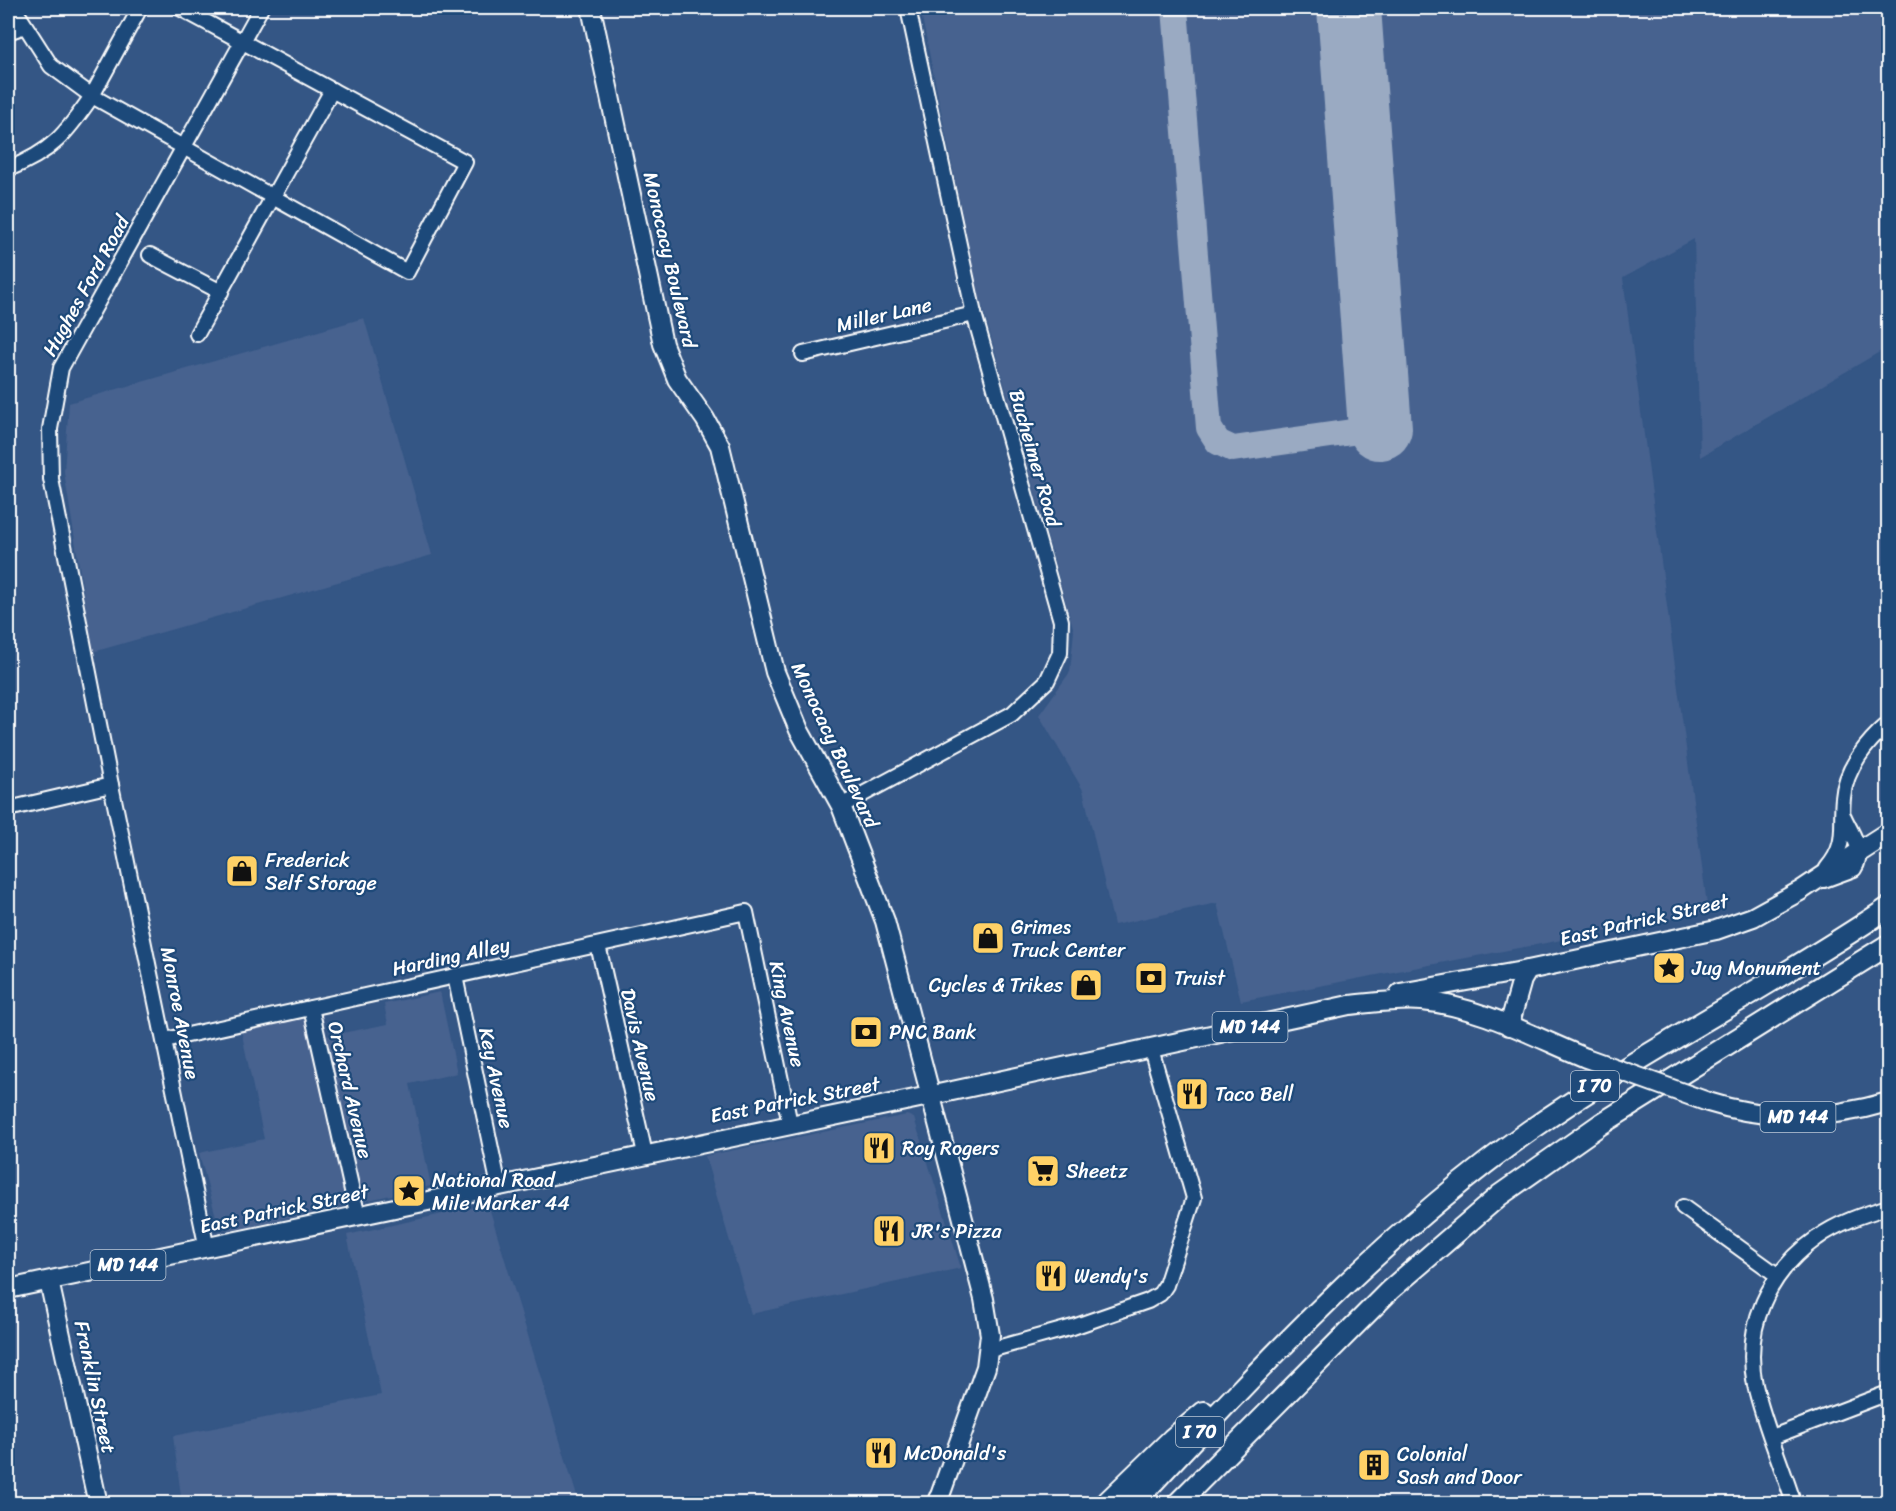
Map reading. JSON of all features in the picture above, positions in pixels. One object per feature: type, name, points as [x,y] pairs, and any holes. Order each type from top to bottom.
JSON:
[{"type":"highway","points":[[1860,851],[1888,833]]},
{"type":"highway","name":"I 70","points":[[1133,1503],[1267,1361],[1407,1228],[1528,1132],[1625,1066],[1888,908]]},
{"type":"highway","name":"I 70","points":[[1177,1503],[1390,1290],[1500,1195],[1601,1124],[1888,945]]},
{"type":"highway","points":[[1105,1503],[1172,1439],[1267,1361]]},
{"type":"highway","points":[[1185,1503],[1204,1475]]},
{"type":"main road","name":"Monocacy Boulevard","points":[[591,8],[663,344],[676,379],[705,419],[720,446],[775,672],[799,730],[841,806],[885,921],[984,1299],[990,1350],[978,1394],[939,1502]]},
{"type":"main road","name":"East Patrick Street","points":[[8,1289],[1151,1049],[1407,991],[1528,970],[1716,930],[1753,917],[1800,891],[1860,851]]},
{"type":"main road","points":[[1509,1026],[1522,980],[1528,970]]},
{"type":"main road","name":"East Patrick Street","points":[[1349,1005],[1422,1001],[1458,1008],[1586,1058],[1733,1110],[1787,1117],[1843,1113],[1888,1102]]},
{"type":"main road","name":"Franklin Street","points":[[49,1281],[98,1503]]},
{"type":"street","points":[[14,8],[51,66],[92,96],[407,272],[465,162],[180,8]]},
{"type":"street","points":[[8,170],[36,158],[67,132],[92,96],[140,8]]},
{"type":"street","name":"Hughes Ford Road","points":[[111,786],[51,480],[50,429],[61,368],[261,8]]},
{"type":"street","name":"Bucheimer Road","points":[[841,806],[1012,714],[1047,681],[1060,653],[1061,621],[974,314],[908,8]]},
{"type":"street","points":[[8,32],[25,26]]},
{"type":"street","points":[[197,334],[332,90]]},
{"type":"street","points":[[150,255],[221,292]]},
{"type":"street","name":"Miller Lane","points":[[803,354],[974,314]]},
{"type":"street","points":[[1818,877],[1839,853],[1844,815],[1843,798],[1851,770],[1869,744],[1888,724]]},
{"type":"street","points":[[8,809],[111,786]]},
{"type":"street","name":"Monroe Avenue","points":[[111,786],[207,1249]]},
{"type":"street","points":[[1844,815],[1860,851]]},
{"type":"street","name":"East Patrick Street","points":[[1800,891],[1854,869],[1860,851]]},
{"type":"street","name":"Harding Alley","points":[[165,1040],[746,912]]},
{"type":"street","name":"King Avenue","points":[[746,912],[790,1124]]},
{"type":"street","name":"Davis Avenue","points":[[598,945],[645,1155]]},
{"type":"street","name":"Key Avenue","points":[[455,976],[499,1187]]},
{"type":"street","name":"Orchard Avenue","points":[[310,1008],[358,1217]]},
{"type":"street","points":[[990,1350],[1073,1327],[1148,1301],[1160,1294],[1166,1285],[1194,1198],[1151,1049]]},
{"type":"street","points":[[1683,1207],[1777,1275]]},
{"type":"street","points":[[1794,1503],[1755,1385],[1752,1348],[1761,1304],[1777,1275],[1817,1237],[1860,1216],[1888,1207]]},
{"type":"street","points":[[1772,1437],[1888,1393]]},
{"type":"shaded area","points":[[920,8],[1673,8],[1678,13],[1678,8],[1888,8],[1888,347],[1700,457],[1694,239],[1623,278],[1708,912],[1241,1001],[1217,903],[1114,925],[1083,790],[1039,715],[1070,672],[1074,631],[977,287]]},
{"type":"shaded area","points":[[364,318],[432,555],[93,652],[64,472],[69,403]]},
{"type":"shaded area","points":[[440,992],[457,1073],[410,1084],[431,1186],[235,1230],[219,1228],[199,1153],[264,1139],[241,1030],[322,1012],[327,1036],[388,1024],[384,1004]]},
{"type":"shaded area","points":[[907,1115],[914,1118],[961,1268],[751,1314],[705,1156]]},
{"type":"shaded area","points":[[488,1204],[579,1503],[182,1503],[173,1436],[381,1395],[347,1235]]},
{"type":"taxiway","points":[[1175,8],[1209,428],[1218,442],[1233,449],[1380,428]]},
{"type":"runway","points":[[1349,8],[1380,428]]},
{"type":"place","name":"Frederick Self Storage","points":[[242,871]]},
{"type":"place","name":"Grimes Truck Center","points":[[988,938]]},
{"type":"place","name":"Jug Monument","points":[[1669,968]]},
{"type":"place","name":"Truist","points":[[1151,978]]},
{"type":"place","name":"Cycles & Trikes","points":[[1086,985]]},
{"type":"place","name":"PNC Bank","points":[[866,1032]]},
{"type":"place","name":"Taco Bell","points":[[1192,1094]]},
{"type":"place","name":"Roy Rogers","points":[[879,1148]]},
{"type":"place","name":"Sheetz","points":[[1043,1171]]},
{"type":"place","name":"National Road Mile Marker 44","points":[[409,1191]]},
{"type":"place","name":"JR's Pizza","points":[[889,1231]]},
{"type":"place","name":"Wendy's","points":[[1051,1276]]},
{"type":"place","name":"McDonald's","points":[[881,1453]]},
{"type":"place","name":"Colonial Sash and Door","points":[[1374,1465]]}]
